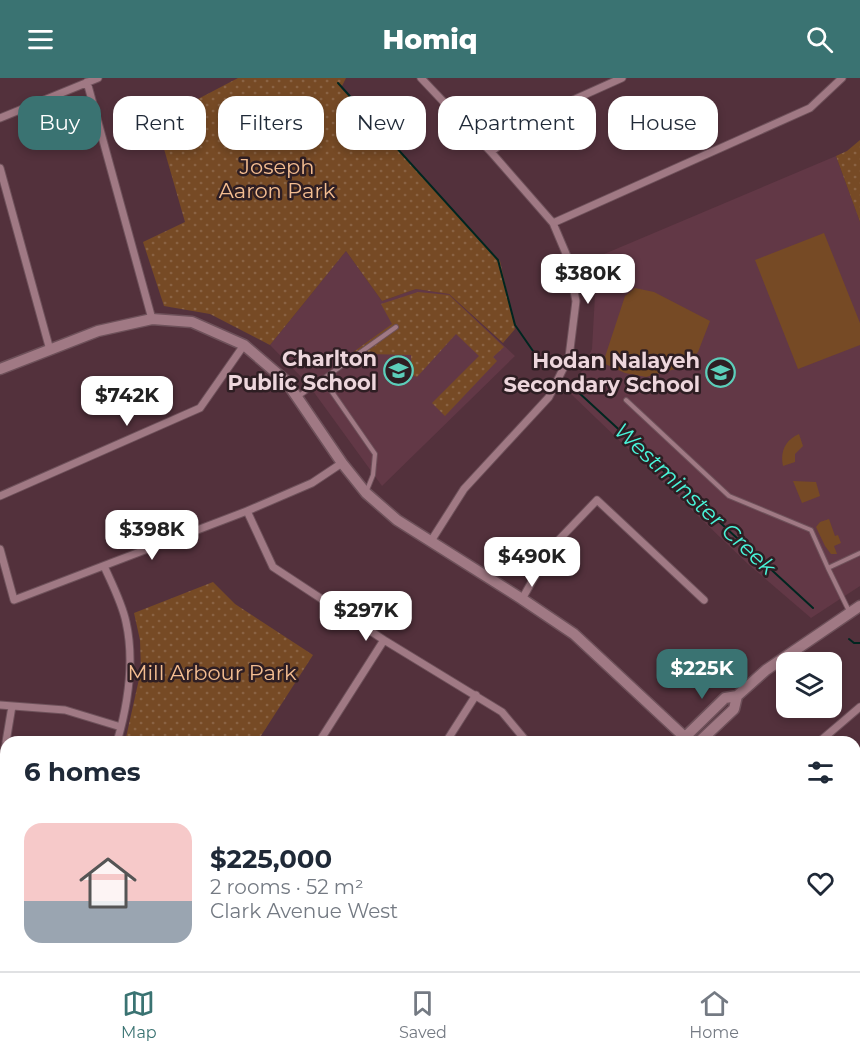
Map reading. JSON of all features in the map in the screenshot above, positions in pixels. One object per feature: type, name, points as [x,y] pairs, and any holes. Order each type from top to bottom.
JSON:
[{"type":"street","points":[[0,118],[98,78]]},
{"type":"street","points":[[421,78],[491,152],[553,223],[567,256],[576,301],[569,357],[549,397],[464,489],[431,541]]},
{"type":"street","points":[[491,152],[533,118],[622,78]]},
{"type":"street","points":[[553,223],[810,108],[842,78]]},
{"type":"street","points":[[87,82],[152,320]]},
{"type":"street","points":[[0,168],[50,350]]},
{"type":"street","points":[[0,369],[98,331],[152,320],[192,322],[244,345],[286,381],[342,463],[366,493],[397,520],[574,634],[680,736]]},
{"type":"street","points":[[0,496],[200,408],[244,345]]},
{"type":"street","points":[[0,549],[14,600],[247,511],[312,483],[342,463]]},
{"type":"street","points":[[522,599],[551,548],[597,500],[704,600]]},
{"type":"street","points":[[247,511],[273,567],[384,640],[502,712],[522,736]]},
{"type":"street","points":[[104,566],[126,622],[131,667],[119,736]]},
{"type":"street","points":[[690,736],[725,698],[736,696],[766,670],[849,611],[860,606]]},
{"type":"street","points":[[323,736],[384,640]]},
{"type":"street","points":[[450,736],[476,695]]},
{"type":"street","points":[[705,736],[734,709],[736,696]]},
{"type":"street","points":[[0,705],[65,710],[121,727]]},
{"type":"street","points":[[7,736],[12,706]]},
{"type":"street","points":[[826,736],[860,707]]},
{"type":"lane","points":[[298,397],[396,327]]},
{"type":"lane","points":[[323,379],[375,454],[373,475],[366,493]]},
{"type":"lane","points":[[626,400],[729,496],[811,531],[849,611]]},
{"type":"lane","points":[[828,568],[860,553]]},
{"type":"shaded area","name":"Hodan Nalayeh Secondary School","points":[[836,156],[860,222],[860,586],[811,618],[749,565],[571,394],[592,349],[595,295],[590,260]]},
{"type":"shaded area","name":"Charlton Public School","points":[[346,251],[382,301],[416,289],[449,294],[515,356],[382,486],[308,384],[270,345]]},
{"type":"green space","name":"Joseph Aaron Park","points":[[238,78],[346,78],[341,88],[348,96],[336,96],[336,150],[398,150],[500,261],[515,329],[503,343],[449,294],[416,289],[382,301],[346,251],[270,345],[210,314],[164,306],[143,242],[185,222],[164,150],[206,150],[206,96],[204,96]]},
{"type":"green space","points":[[860,140],[860,222],[836,156],[847,151]]},
{"type":"green space","points":[[824,233],[860,323],[860,345],[798,369],[755,260]]},
{"type":"green space","points":[[635,288],[654,292],[710,321],[698,352],[683,367],[646,377],[625,373],[603,363],[625,296]]},
{"type":"green space","points":[[418,292],[449,295],[504,347],[493,357],[497,361],[445,416],[432,403],[479,356],[456,334],[417,377],[412,375],[411,355],[369,354],[366,358],[356,360],[352,353],[392,324],[381,304]]},
{"type":"green space","points":[[799,434],[803,446],[795,454],[795,462],[783,466],[782,456],[787,443]]},
{"type":"green space","points":[[793,481],[816,482],[820,496],[802,503]]},
{"type":"green space","points":[[829,519],[835,536],[838,535],[841,543],[834,546],[837,554],[831,554],[816,527],[820,522]]},
{"type":"green space","name":"Mill Arbour Park","points":[[213,582],[235,604],[313,655],[261,736],[126,736],[141,670],[140,640],[134,613]]},
{"type":"waterway","name":"Westminster Creek","points":[[338,83],[498,260],[515,325],[533,351],[549,367]]},
{"type":"waterway","name":"Westminster Creek","points":[[577,391],[813,608]]},
{"type":"waterway","name":"Westminster Creek","points":[[849,639],[854,643],[860,643]]},
{"type":"place","name":"Charlton Public School","points":[[398,370]]},
{"type":"place","name":"Hodan Nalayeh Secondary School","points":[[721,372]]}]
